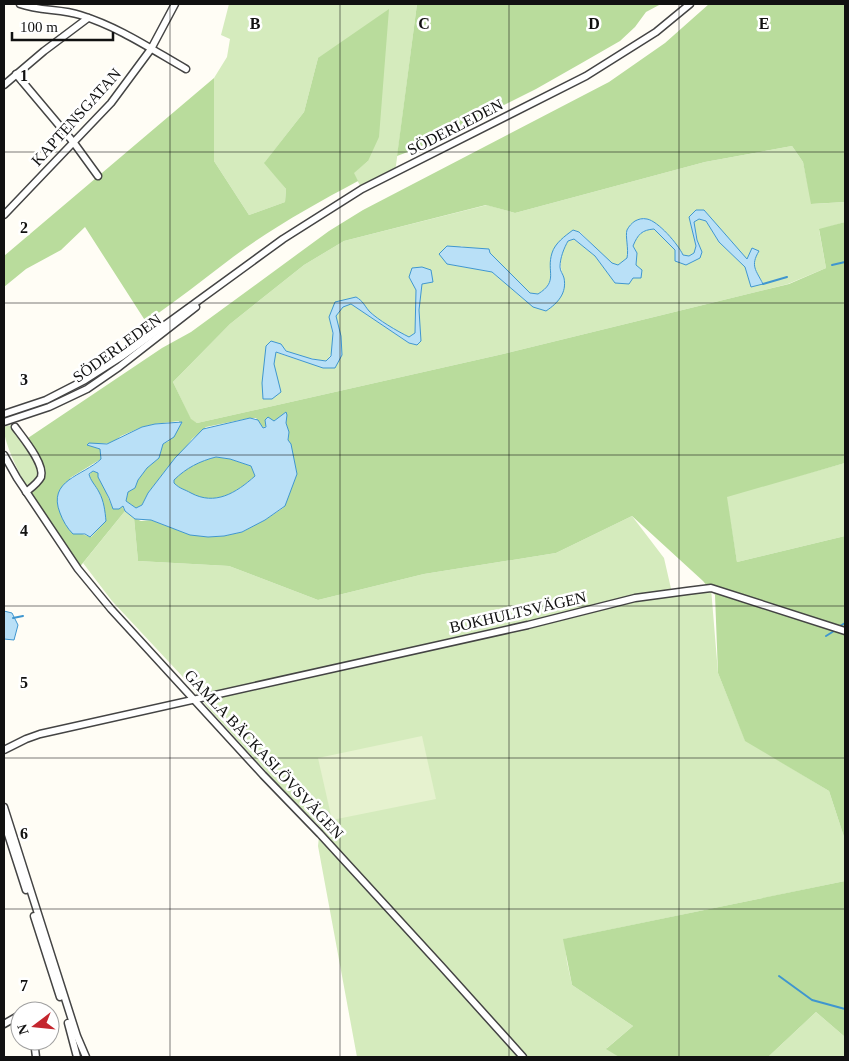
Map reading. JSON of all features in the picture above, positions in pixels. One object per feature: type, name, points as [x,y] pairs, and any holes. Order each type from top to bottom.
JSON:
[{"type":"street","points":[[20,4],[68,12],[122,31],[186,69]]},
{"type":"street","name":"KAPTENSGATAN","points":[[4,213],[117,97],[151,49],[175,4]]},
{"type":"street","name":"SÖDERLEDEN","points":[[4,414],[46,400],[85,380],[121,357],[283,239],[362,189],[586,76],[661,28],[690,4]]},
{"type":"street","points":[[4,85],[44,51],[88,18]]},
{"type":"street","points":[[16,74],[74,142],[98,176]]},
{"type":"street","name":"SÖDERLEDEN","points":[[4,422],[49,407],[80,393],[99,381],[224,286],[234,276]]},
{"type":"street","points":[[15,427],[37,459],[41,469],[41,477],[26,492]]},
{"type":"street","name":"GAMLA BÄCKASLÖVSVÄGEN","points":[[4,455],[26,492],[78,569],[112,609],[523,1057]]},
{"type":"street","name":"BOKHULTSVÄGEN","points":[[4,748],[40,734],[528,625],[635,598],[711,588],[845,631]]},
{"type":"street","points":[[4,807],[77,1036],[86,1057]]},
{"type":"street","points":[[4,822],[69,1026],[77,1057]]},
{"type":"green space","points":[[229,4],[417,4],[395,173],[362,189],[353,173],[368,161],[318,58],[304,112],[265,162],[286,189],[285,202],[249,215],[214,161],[214,78],[227,57],[230,39],[221,35]]},
{"type":"green space","points":[[417,4],[661,4],[646,12],[635,27],[620,41],[536,89],[413,150],[397,156]]},
{"type":"green space","points":[[709,4],[845,4],[845,202],[811,204],[803,162],[792,146],[705,162],[515,213],[486,205],[344,241],[304,265],[230,324],[173,382],[191,419],[197,423],[503,354],[789,284],[826,268],[819,229],[845,222],[845,463],[727,497],[737,562],[845,536],[845,840],[829,791],[745,741],[718,673],[715,595],[703,581],[632,516],[556,553],[424,574],[318,600],[229,566],[138,561],[134,518],[141,521],[151,520],[185,533],[208,537],[224,536],[242,532],[283,508],[297,474],[288,440],[289,432],[286,423],[286,412],[274,421],[265,420],[267,425],[263,428],[256,418],[206,427],[175,458],[148,493],[142,505],[136,508],[126,501],[128,492],[135,488],[138,480],[147,468],[159,458],[163,444],[169,441],[180,426],[179,421],[142,427],[121,436],[112,443],[87,445],[100,449],[101,459],[70,478],[82,534],[91,537],[106,521],[89,477],[91,472],[96,471],[98,473],[113,509],[119,509],[122,506],[125,511],[78,569],[26,492],[40,475],[40,465],[25,440],[162,348],[191,332],[329,231],[363,210],[609,82],[665,43]]},
{"type":"green space","points":[[389,9],[379,137],[368,161],[354,173],[358,181],[278,226],[146,322],[85,227],[61,250],[26,269],[4,287],[4,256],[214,78],[214,161],[249,215],[285,202],[286,189],[264,163],[304,112],[318,58]]},
{"type":"green space","points":[[792,146],[803,162],[812,204],[845,202],[845,222],[819,230],[826,268],[788,284],[503,354],[197,423],[191,420],[173,382],[230,324],[304,265],[344,241],[487,205],[515,213],[705,162]],"holes":[[[704,210],[747,260],[759,251],[754,264],[763,283],[751,287],[745,267],[719,242],[706,221],[698,219],[694,221],[697,240],[702,252],[693,261],[687,264],[675,261],[675,250],[654,229],[646,230],[637,238],[633,246],[637,253],[636,265],[642,270],[641,277],[615,283],[595,256],[574,239],[568,241],[561,259],[561,269],[564,278],[533,307],[492,272],[447,264],[461,246],[470,249],[489,249],[490,253],[530,293],[538,294],[550,281],[552,253],[573,230],[580,232],[612,264],[618,265],[627,258],[628,229],[635,221],[647,219],[657,224],[677,245],[683,255],[689,256],[694,253],[696,246],[689,217]],[[409,277],[433,281],[422,284],[419,310],[421,341],[417,345],[409,343],[351,304],[343,307],[336,316],[341,336],[335,367],[302,361],[275,352],[274,363],[271,341],[293,354],[326,361],[330,357],[333,346],[333,334],[329,317],[356,297],[377,318],[409,337],[415,333],[416,290]]]},
{"type":"green space","points":[[17,424],[40,465],[40,475],[28,490],[13,458],[4,432],[6,426]]},
{"type":"green space","points":[[216,457],[230,459],[251,466],[255,476],[231,493],[215,498],[197,496],[174,483],[174,480],[188,469]]},
{"type":"green space","points":[[845,463],[845,536],[737,562],[726,496]]},
{"type":"green space","points":[[125,511],[134,518],[138,561],[229,566],[318,600],[424,574],[556,553],[632,516],[664,558],[672,593],[711,588],[718,673],[745,740],[829,791],[845,840],[845,881],[564,939],[572,985],[633,1026],[607,1048],[619,1057],[357,1057],[318,846],[320,827],[283,790],[210,710],[182,676],[112,601],[83,563]]},
{"type":"green space","points":[[422,736],[436,799],[332,820],[318,758]]},
{"type":"green space","points":[[845,881],[845,1037],[816,1012],[768,1057],[619,1057],[606,1049],[633,1026],[572,985],[563,939]]},
{"type":"green space","points":[[816,1012],[845,1037],[845,1057],[768,1057]]},
{"type":"water","points":[[696,210],[704,210],[747,259],[752,248],[759,251],[754,264],[763,284],[751,287],[745,267],[719,242],[706,221],[699,219],[694,222],[697,240],[702,252],[700,258],[686,265],[675,261],[675,250],[654,229],[646,230],[637,238],[633,246],[637,253],[636,265],[642,270],[641,278],[633,278],[629,284],[615,283],[595,256],[574,239],[568,241],[562,253],[560,264],[565,283],[563,293],[558,301],[546,311],[533,307],[492,272],[447,264],[439,254],[447,246],[489,249],[490,253],[530,293],[538,294],[548,285],[550,280],[553,249],[573,230],[579,232],[612,263],[618,265],[627,258],[628,229],[635,221],[647,219],[657,224],[667,234],[683,255],[689,256],[694,253],[696,246],[689,217]]},
{"type":"water","points":[[422,267],[431,270],[433,282],[422,284],[419,310],[421,341],[417,345],[409,343],[351,304],[343,307],[336,316],[341,336],[342,355],[335,368],[323,368],[276,352],[274,364],[281,392],[272,399],[263,399],[262,383],[266,346],[271,341],[281,344],[286,351],[326,361],[331,356],[333,333],[329,317],[335,302],[356,297],[369,311],[388,325],[409,337],[415,333],[416,290],[409,277],[412,268]]},
{"type":"water","points":[[286,412],[286,423],[289,432],[288,440],[291,444],[297,474],[285,506],[265,520],[242,532],[208,537],[190,535],[151,520],[135,519],[125,511],[123,506],[119,509],[113,509],[98,477],[98,473],[93,471],[89,474],[102,499],[106,521],[90,537],[85,534],[73,534],[62,519],[57,502],[58,493],[69,480],[101,459],[100,449],[87,445],[89,443],[107,444],[142,427],[182,422],[174,437],[163,444],[159,458],[147,468],[138,480],[135,488],[128,492],[126,501],[136,508],[142,505],[148,493],[175,458],[203,429],[250,418],[258,420],[263,428],[266,427],[265,420],[268,417],[274,421]],"holes":[[[216,457],[230,459],[251,466],[255,476],[240,488],[225,496],[217,498],[200,497],[180,488],[174,483],[174,480],[199,463]]]},
{"type":"water","points":[[4,611],[12,613],[18,625],[14,640],[4,639]]},
{"type":"waterway","points":[[832,265],[845,262]]},
{"type":"waterway","points":[[763,284],[787,277]]},
{"type":"waterway","points":[[13,618],[23,616]]},
{"type":"waterway","points":[[840,626],[845,623]]},
{"type":"waterway","points":[[826,636],[834,631]]},
{"type":"waterway","points":[[779,976],[812,1000],[845,1009]]}]
